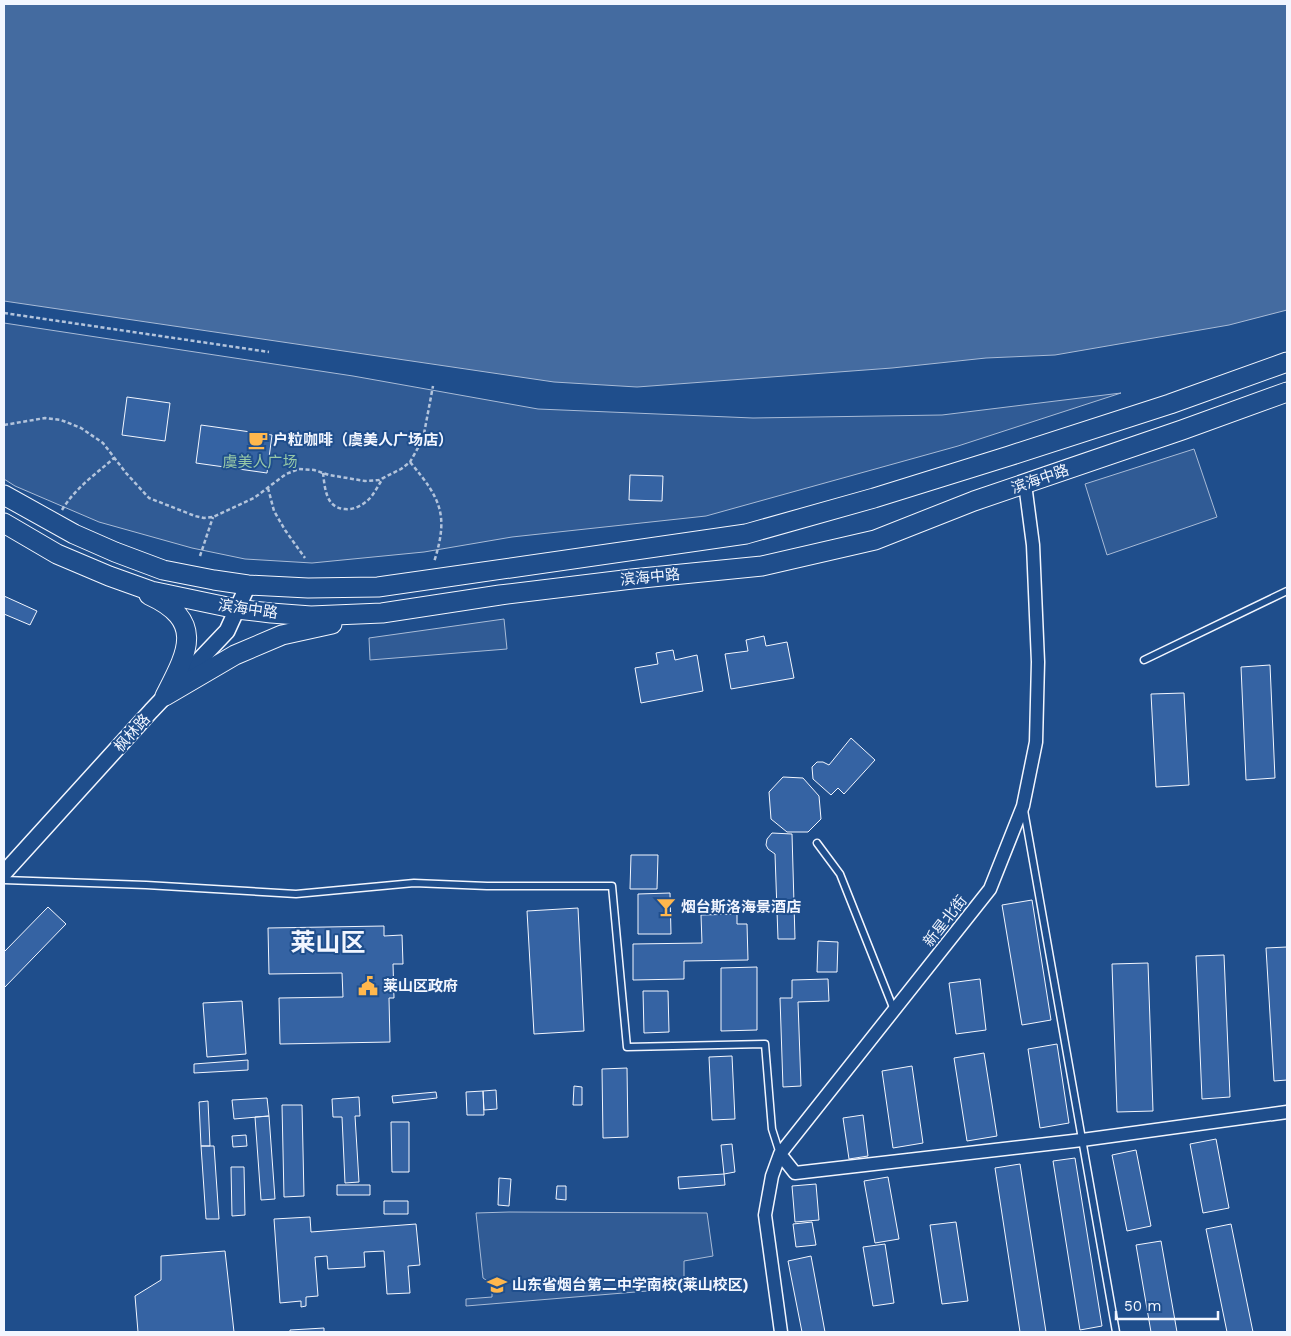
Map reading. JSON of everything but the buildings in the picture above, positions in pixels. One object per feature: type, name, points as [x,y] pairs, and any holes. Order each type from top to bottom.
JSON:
[{"type":"main road","name":"滨海中路","points":[[4,495],[74,534],[163,570],[248,585],[308,588],[378,586],[746,534],[874,498],[1008,456],[1170,404],[1287,362]]},
{"type":"main road","name":"滨海中路","points":[[4,522],[57,554],[151,591],[237,609],[311,616],[382,613],[500,595],[762,566],[876,540],[974,501],[1287,392]]},
{"type":"main road","points":[[109,576],[153,597],[176,613],[184,624],[187,635],[184,660],[165,696]]},
{"type":"main road","points":[[165,696],[235,655],[282,635],[382,613]]},
{"type":"street","name":"新星北街","points":[[781,1332],[765,1215],[772,1176],[780,1154],[990,889],[1023,806],[1036,742],[1038,662],[1033,545],[1025,484]]},
{"type":"street","name":"枫林路","points":[[4,874],[165,696],[227,631],[248,585]]},
{"type":"street","points":[[780,1154],[795,1173],[1082,1140],[1287,1112]]},
{"type":"lane","points":[[1144,660],[1287,591]]},
{"type":"lane","points":[[1023,806],[1116,1332]]},
{"type":"lane","points":[[817,843],[840,874],[895,1011]]},
{"type":"lane","points":[[4,880],[146,885],[296,894],[414,883],[487,886],[612,886],[627,1047],[765,1044],[772,1129],[780,1154]]},
{"type":"path","points":[[4,313],[269,352]]},
{"type":"path","points":[[4,425],[45,418],[61,420],[81,428],[103,442],[126,473],[149,498],[195,516],[213,517],[254,498],[286,474],[299,469],[314,470],[365,482],[379,480],[401,469],[410,462],[423,440],[434,386]]},
{"type":"path","points":[[62,511],[69,498],[114,458]]},
{"type":"path","points":[[410,462],[422,474],[433,492],[442,519],[441,537],[433,566]]},
{"type":"path","points":[[322,473],[325,492],[330,503],[337,508],[348,510],[368,500],[384,477]]},
{"type":"path","points":[[268,488],[274,511],[305,558]]},
{"type":"path","points":[[200,556],[213,517]]},
{"type":"shaded area","points":[[4,4],[1287,4],[1287,310],[1229,325],[1055,355],[986,358],[892,368],[637,387],[554,382],[4,301]]},
{"type":"shaded area","name":"虞美人广场","points":[[4,323],[353,376],[538,409],[753,418],[942,415],[1121,393],[958,446],[706,516],[512,537],[424,552],[312,563],[245,559],[192,548],[99,522],[15,486],[4,479]]},
{"type":"shaded area","points":[[1194,449],[1217,517],[1107,555],[1085,484]]},
{"type":"shaded area","points":[[504,619],[507,649],[370,660],[369,638]]},
{"type":"shaded area","points":[[476,1213],[707,1213],[713,1256],[684,1261],[684,1288],[466,1306],[466,1299],[492,1297],[492,1284],[483,1278]]},
{"type":"place","name":"户粒咖啡（虞美人广场店）","points":[[258,440]]},
{"type":"place","name":"烟台斯洛海景酒店","points":[[666,907]]},
{"type":"place","name":"莱山区政府","points":[[368,986]]},
{"type":"place","name":"山东省烟台第二中学南校(莱山校区)","points":[[497,1285]]},
{"type":"district","name":"莱山区","points":[[328,942]]}]
